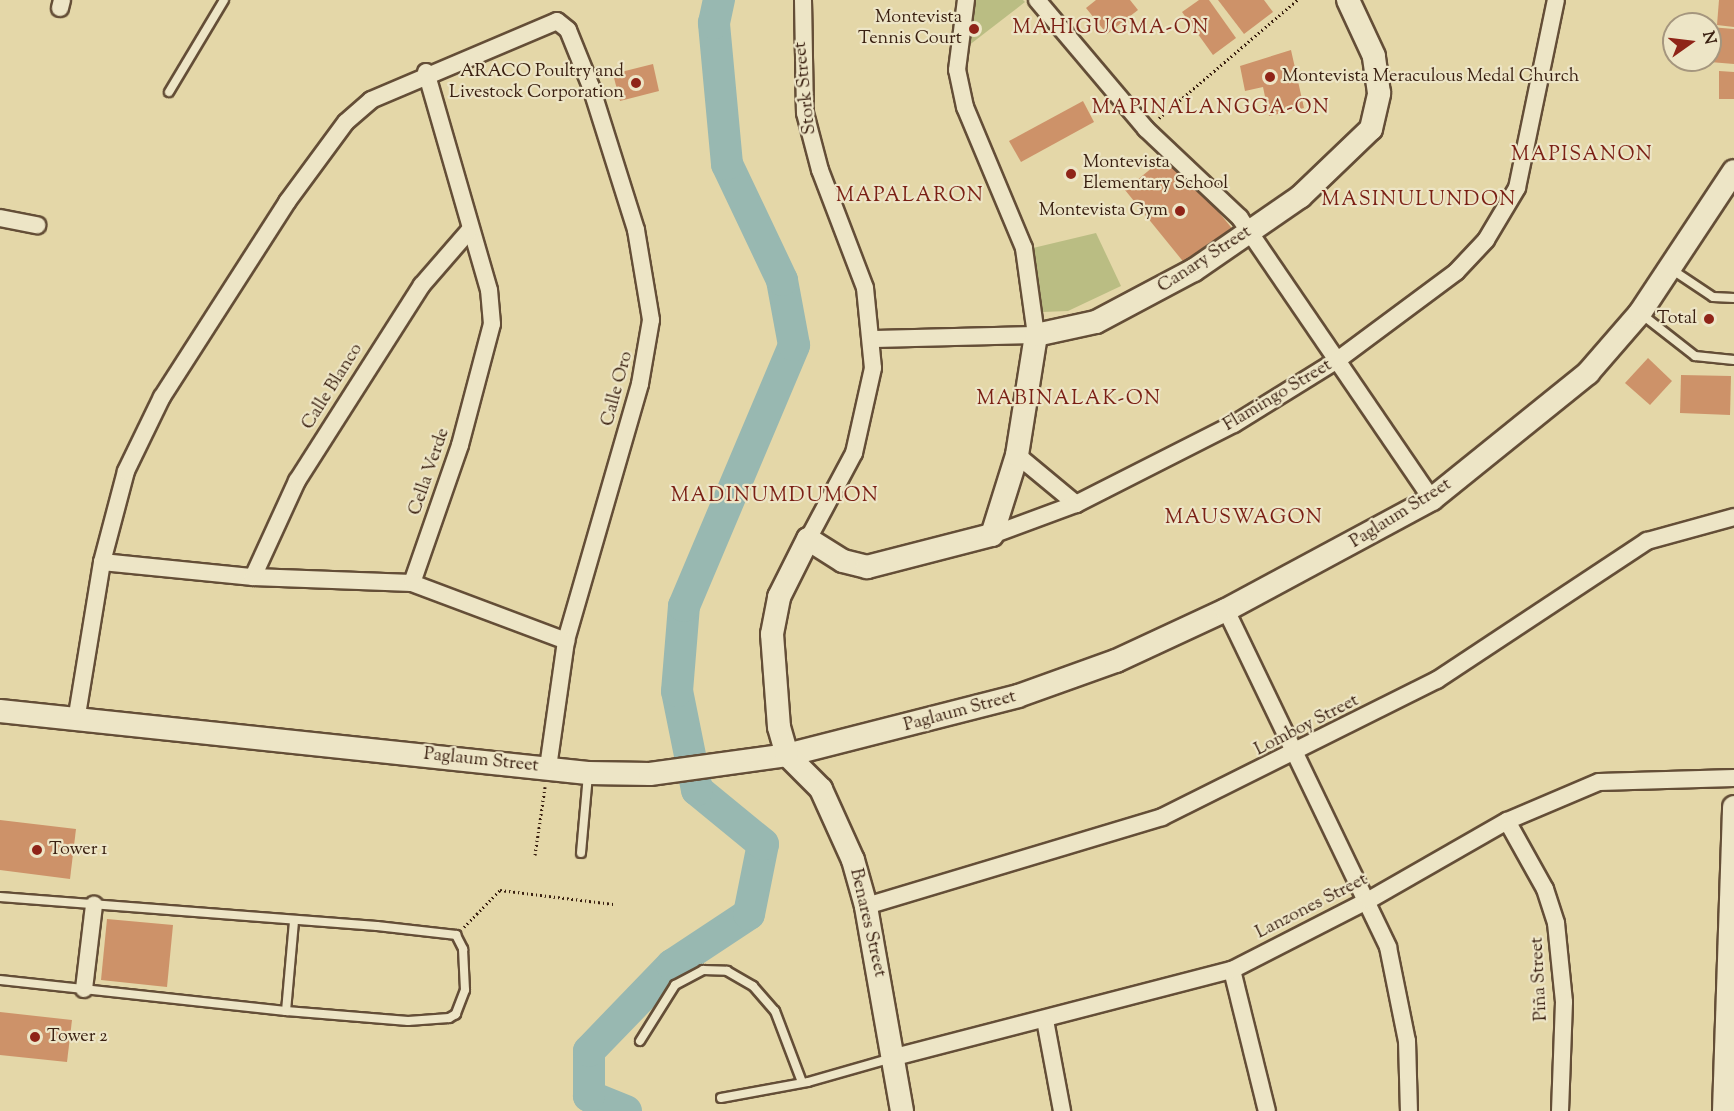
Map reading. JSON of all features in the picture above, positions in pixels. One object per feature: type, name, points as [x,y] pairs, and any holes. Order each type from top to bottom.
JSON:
[{"type":"street","name":"Stork Street","points":[[787,755],[773,692],[774,615],[808,539],[837,490],[863,426],[873,339],[865,288],[820,170],[805,113],[803,0]]},
{"type":"street","points":[[966,0],[957,70],[965,107],[1024,248],[1036,335],[1017,455],[992,535]]},
{"type":"street","points":[[1037,0],[1146,129],[1250,232],[1340,359],[1432,499]]},
{"type":"street","name":"Canary Street","points":[[873,339],[1036,335],[1124,310],[1250,232],[1340,163],[1371,129],[1379,93],[1374,56],[1348,0]]},
{"type":"street","name":"Flamingo Street","points":[[808,539],[843,561],[867,567],[992,535],[1076,504],[1234,424],[1340,359],[1456,272],[1507,210],[1526,163],[1556,0]]},
{"type":"street","name":"Calle Oro","points":[[426,72],[557,21],[565,25],[644,256],[651,320],[640,384],[567,641],[548,768]]},
{"type":"street","points":[[76,721],[102,562],[115,504],[140,437],[287,202],[346,122],[389,88],[426,72]]},
{"type":"street","name":"Cella Verde","points":[[412,582],[464,434],[492,324],[489,290],[469,231],[426,72]]},
{"type":"street","name":"Paglaum Street","points":[[0,711],[76,721],[588,773],[650,774],[714,768],[787,755],[1018,696],[1116,661],[1226,610],[1432,499],[1588,373],[1640,313],[1734,171]]},
{"type":"street","points":[[0,218],[37,225]]},
{"type":"street","name":"Calle Blanco","points":[[253,577],[275,522],[309,462],[422,285],[469,231]]},
{"type":"street","points":[[1017,455],[1076,504]]},
{"type":"street","name":"Lomboy Street","points":[[866,906],[1162,817],[1298,753],[1446,674],[1647,542],[1734,517]]},
{"type":"street","points":[[102,562],[253,577],[412,582],[567,641]]},
{"type":"street","points":[[1226,610],[1370,900],[1400,992],[1409,1111]]},
{"type":"street","name":"Benares Street","points":[[787,755],[821,789],[866,906],[895,1057],[902,1111]]},
{"type":"street","name":"Lanzones Street","points":[[895,1057],[1232,970],[1370,900],[1507,821],[1599,782],[1734,778]]},
{"type":"street","points":[[1724,1111],[1734,807]]},
{"type":"street","name":"Piña Street","points":[[1507,821],[1545,890],[1556,923],[1564,1002],[1560,1111]]},
{"type":"street","points":[[84,989],[94,905]]},
{"type":"street","points":[[1232,970],[1267,1111]]},
{"type":"street","points":[[1045,1020],[1062,1111]]},
{"type":"lane","points":[[169,92],[224,0]]},
{"type":"lane","points":[[1670,268],[1713,297],[1734,298]]},
{"type":"lane","points":[[1640,313],[1695,356],[1734,360]]},
{"type":"lane","points":[[581,853],[588,773]]},
{"type":"lane","points":[[0,897],[456,935],[465,959],[465,990],[456,1014],[449,1018],[408,1021],[286,1011],[0,980]]},
{"type":"lane","points":[[286,1011],[294,922]]},
{"type":"lane","points":[[640,1041],[675,985],[703,970],[728,971],[753,986],[775,1011],[802,1082]]},
{"type":"lane","points":[[721,1098],[802,1082],[895,1057]]},
{"type":"path","points":[[1146,129],[1297,0]]},
{"type":"path","points":[[535,855],[548,768]]},
{"type":"path","points":[[456,935],[500,890],[613,904]]},
{"type":"green space","name":"Montevista Tennis Court","points":[[960,0],[1023,0],[1025,2],[955,56]]},
{"type":"green space","points":[[1096,233],[1121,286],[1068,311],[1043,312],[1033,248]]},
{"type":"building","points":[[1096,0],[1130,0],[1138,10],[1107,34],[1086,8]]},
{"type":"building","points":[[1199,0],[1209,0],[1236,38],[1213,55],[1182,12]]},
{"type":"building","points":[[1218,0],[1264,0],[1273,12],[1244,34]]},
{"type":"building","points":[[1719,0],[1734,0],[1734,27],[1722,26],[1722,12],[1718,12]]},
{"type":"building","points":[[1722,28],[1734,29],[1734,64],[1722,63]]},
{"type":"building","name":"Montevista Meraculous Medal Church","points":[[1291,50],[1304,108],[1269,116],[1263,87],[1245,91],[1240,66]]},
{"type":"building","name":"ARACO Poultry and Livestock Corporation","points":[[653,64],[659,91],[620,101],[613,74]]},
{"type":"building","points":[[1719,72],[1734,72],[1734,99],[1719,99]]},
{"type":"building","points":[[1083,101],[1094,122],[1021,162],[1009,141]]},
{"type":"building","name":"Montevista Gym","points":[[1170,153],[1235,232],[1190,270],[1125,190]]},
{"type":"building","points":[[1648,358],[1672,381],[1650,405],[1625,383]]},
{"type":"building","points":[[1681,375],[1731,376],[1730,415],[1680,413]]},
{"type":"building","name":"Tower 1","points":[[0,820],[76,829],[70,879],[0,870]]},
{"type":"building","points":[[107,919],[173,925],[167,987],[101,980]]},
{"type":"building","name":"Tower 2","points":[[0,1012],[72,1020],[67,1062],[0,1055]]},
{"type":"waterway","points":[[626,1111],[589,1096],[589,1051],[672,965],[749,914],[763,844],[697,790],[677,691],[684,606],[794,345],[782,280],[727,164],[714,23],[719,0]]},
{"type":"place","name":"Montevista Tennis Court","points":[[974,29]]},
{"type":"place","name":"Montevista Meraculous Medal Church","points":[[1270,77]]},
{"type":"place","name":"ARACO Poultry and Livestock Corporation","points":[[636,83]]},
{"type":"place","name":"Montevista Elementary School","points":[[1071,174]]},
{"type":"place","name":"Montevista Gym","points":[[1180,211]]},
{"type":"place","name":"Total","points":[[1709,319]]},
{"type":"place","name":"Tower 1","points":[[37,850]]},
{"type":"place","name":"Tower 2","points":[[35,1037]]},
{"type":"district","name":"MAHIGUGMA-ON","points":[[1111,28]]},
{"type":"district","name":"MAPINALANGGA-ON","points":[[1211,108]]},
{"type":"district","name":"MAPISANON","points":[[1582,155]]},
{"type":"district","name":"MAPALARON","points":[[910,196]]},
{"type":"district","name":"MASINULUNDON","points":[[1419,200]]},
{"type":"district","name":"MABINALAK-ON","points":[[1069,399]]},
{"type":"district","name":"MADINUMDUMON","points":[[775,496]]},
{"type":"district","name":"MAUSWAGON","points":[[1244,518]]}]
